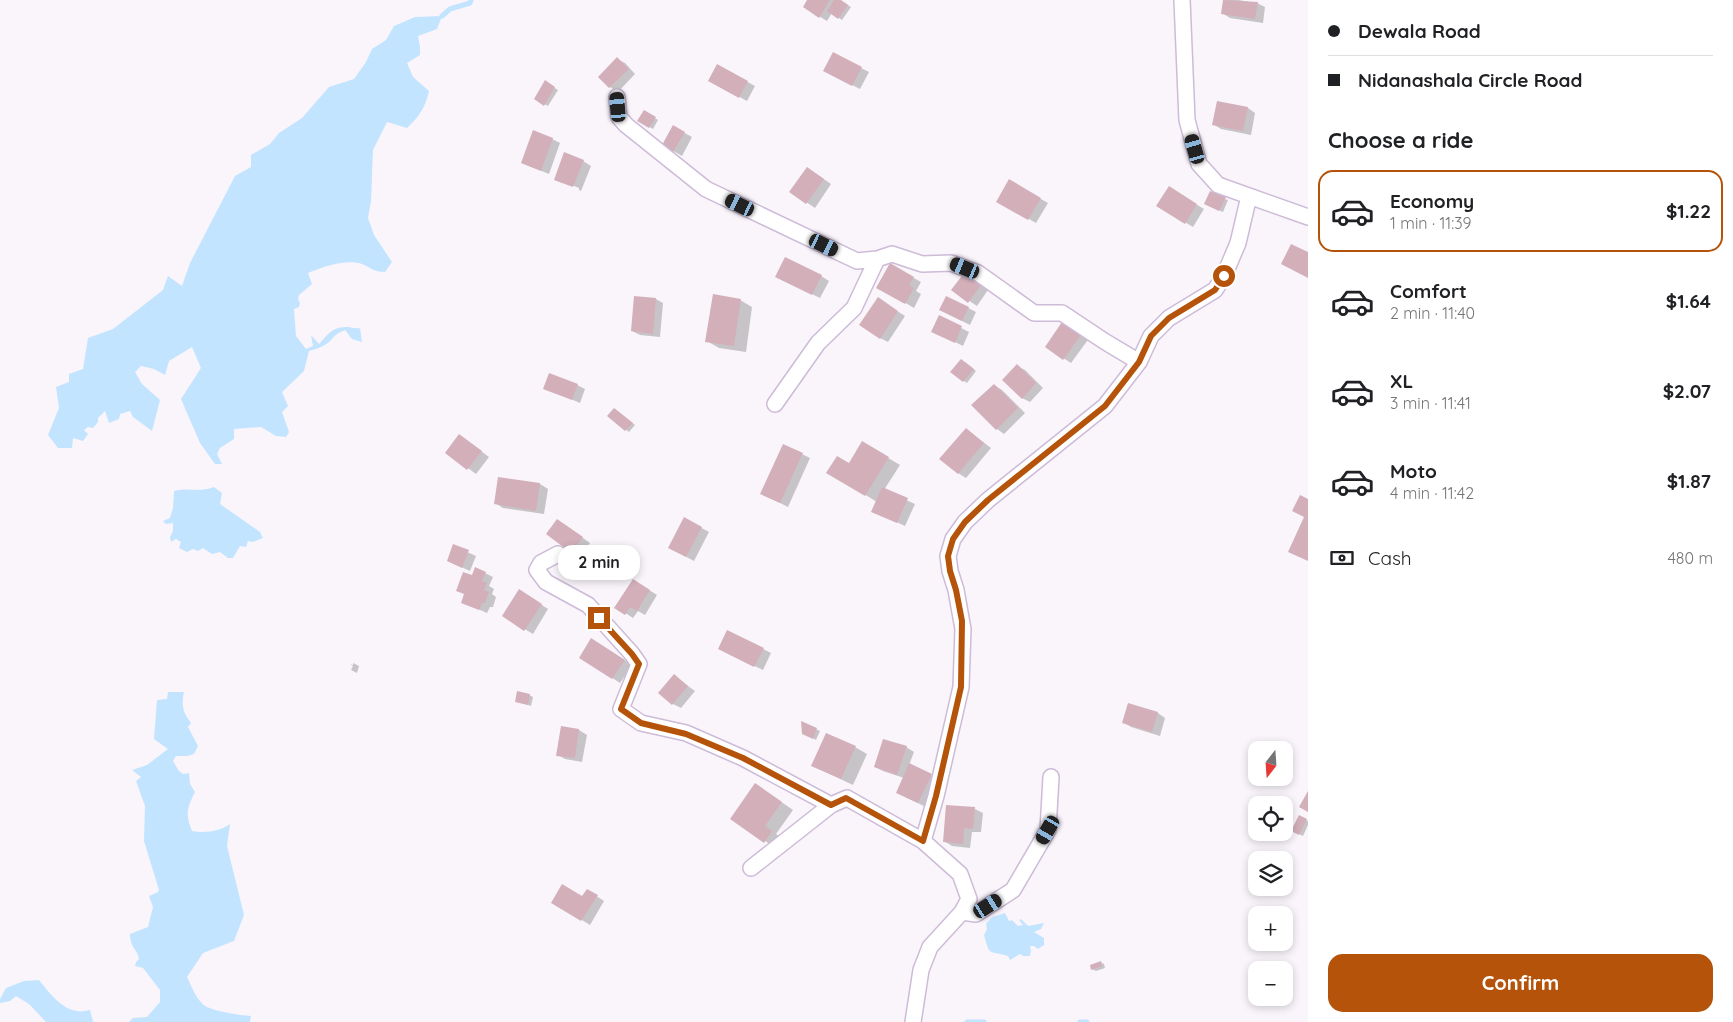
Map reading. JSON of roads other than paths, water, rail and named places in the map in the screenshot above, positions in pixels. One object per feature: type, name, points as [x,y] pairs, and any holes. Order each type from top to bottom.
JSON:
[{"type":"street","points":[[1182,0],[1187,120],[1199,164],[1218,186],[1308,218]]},
{"type":"street","points":[[617,96],[619,118],[706,189],[857,261],[892,254],[922,264],[951,263],[978,273],[1034,313],[1062,313],[1104,342],[1139,362]]},
{"type":"street","points":[[923,841],[936,796],[961,687],[962,621],[948,556],[953,539],[965,522],[988,500],[1105,406],[1139,362],[1151,336],[1169,318],[1215,290],[1224,276],[1238,243],[1249,196]]},
{"type":"street","points":[[775,404],[818,344],[854,308],[877,258]]},
{"type":"street","points":[[558,554],[541,562],[537,570],[546,582],[588,605],[639,664],[621,709],[641,723],[686,734],[743,758],[831,805]]},
{"type":"street","points":[[962,912],[976,914],[1013,890],[1048,830],[1051,777]]},
{"type":"street","points":[[751,868],[831,805],[846,798],[923,841],[960,874],[969,899],[962,912],[930,946],[921,970],[913,1022]]},
{"type":"water","points":[[442,16],[437,29],[418,36],[420,55],[407,63],[413,77],[429,91],[424,106],[407,128],[387,122],[373,150],[371,201],[368,218],[374,235],[392,262],[385,272],[377,271],[363,264],[346,262],[308,273],[312,284],[299,295],[299,307],[294,309],[296,336],[306,349],[313,346],[311,335],[319,344],[331,332],[342,327],[360,328],[362,342],[352,339],[345,330],[324,345],[309,351],[304,371],[282,392],[288,406],[282,412],[289,432],[286,437],[276,436],[261,427],[234,429],[234,439],[220,448],[217,454],[222,464],[215,464],[200,443],[181,399],[201,368],[192,347],[169,361],[165,375],[154,369],[141,366],[135,372],[142,384],[160,400],[152,431],[133,417],[130,411],[120,414],[119,419],[109,423],[105,411],[98,418],[98,422],[93,428],[88,427],[84,430],[88,434],[83,441],[73,438],[72,448],[58,448],[48,435],[59,408],[56,387],[69,382],[69,374],[83,369],[88,338],[113,329],[163,290],[168,276],[182,286],[190,263],[235,176],[251,167],[251,155],[270,144],[279,133],[302,118],[329,87],[354,79],[366,62],[372,49],[386,40],[394,26],[415,17]]},
{"type":"water","points":[[214,487],[222,493],[220,504],[260,532],[263,538],[253,542],[248,541],[246,547],[240,546],[233,558],[228,558],[220,552],[212,554],[203,548],[198,551],[193,549],[187,552],[179,548],[181,542],[176,539],[171,542],[170,537],[173,531],[173,523],[166,524],[163,521],[170,518],[173,508],[174,491],[203,490]]},
{"type":"water","points":[[168,692],[184,692],[183,709],[191,723],[188,727],[198,746],[194,754],[176,756],[173,761],[183,774],[189,773],[190,784],[195,792],[190,802],[188,820],[192,831],[206,832],[221,829],[230,824],[227,846],[244,915],[234,941],[203,953],[187,977],[203,1005],[223,1012],[251,1016],[250,1022],[129,1022],[133,1018],[147,1017],[160,1002],[160,990],[143,968],[135,966],[139,959],[130,939],[130,934],[148,927],[153,907],[149,896],[159,890],[144,841],[145,806],[136,781],[141,777],[132,770],[147,765],[168,749],[154,739],[157,700],[167,699]]},
{"type":"water","points":[[1005,913],[1009,921],[1012,920],[1018,926],[1023,925],[1019,920],[1021,919],[1028,926],[1044,923],[1041,929],[1034,932],[1044,938],[1044,945],[1038,949],[1030,946],[1030,956],[1020,954],[1010,960],[1008,956],[991,952],[987,947],[984,935],[987,929],[986,924],[992,917]]},
{"type":"water","points":[[39,980],[67,1008],[74,1011],[90,1010],[93,1022],[46,1022],[29,1004],[16,996],[10,1001],[0,1003],[6,988],[24,981]]},
{"type":"waterway","points":[[442,16],[450,9],[470,3],[471,0]]},
{"type":"waterway","points":[[967,1022],[984,1022]]},
{"type":"waterway","points":[[1080,1022],[1087,1022]]}]
